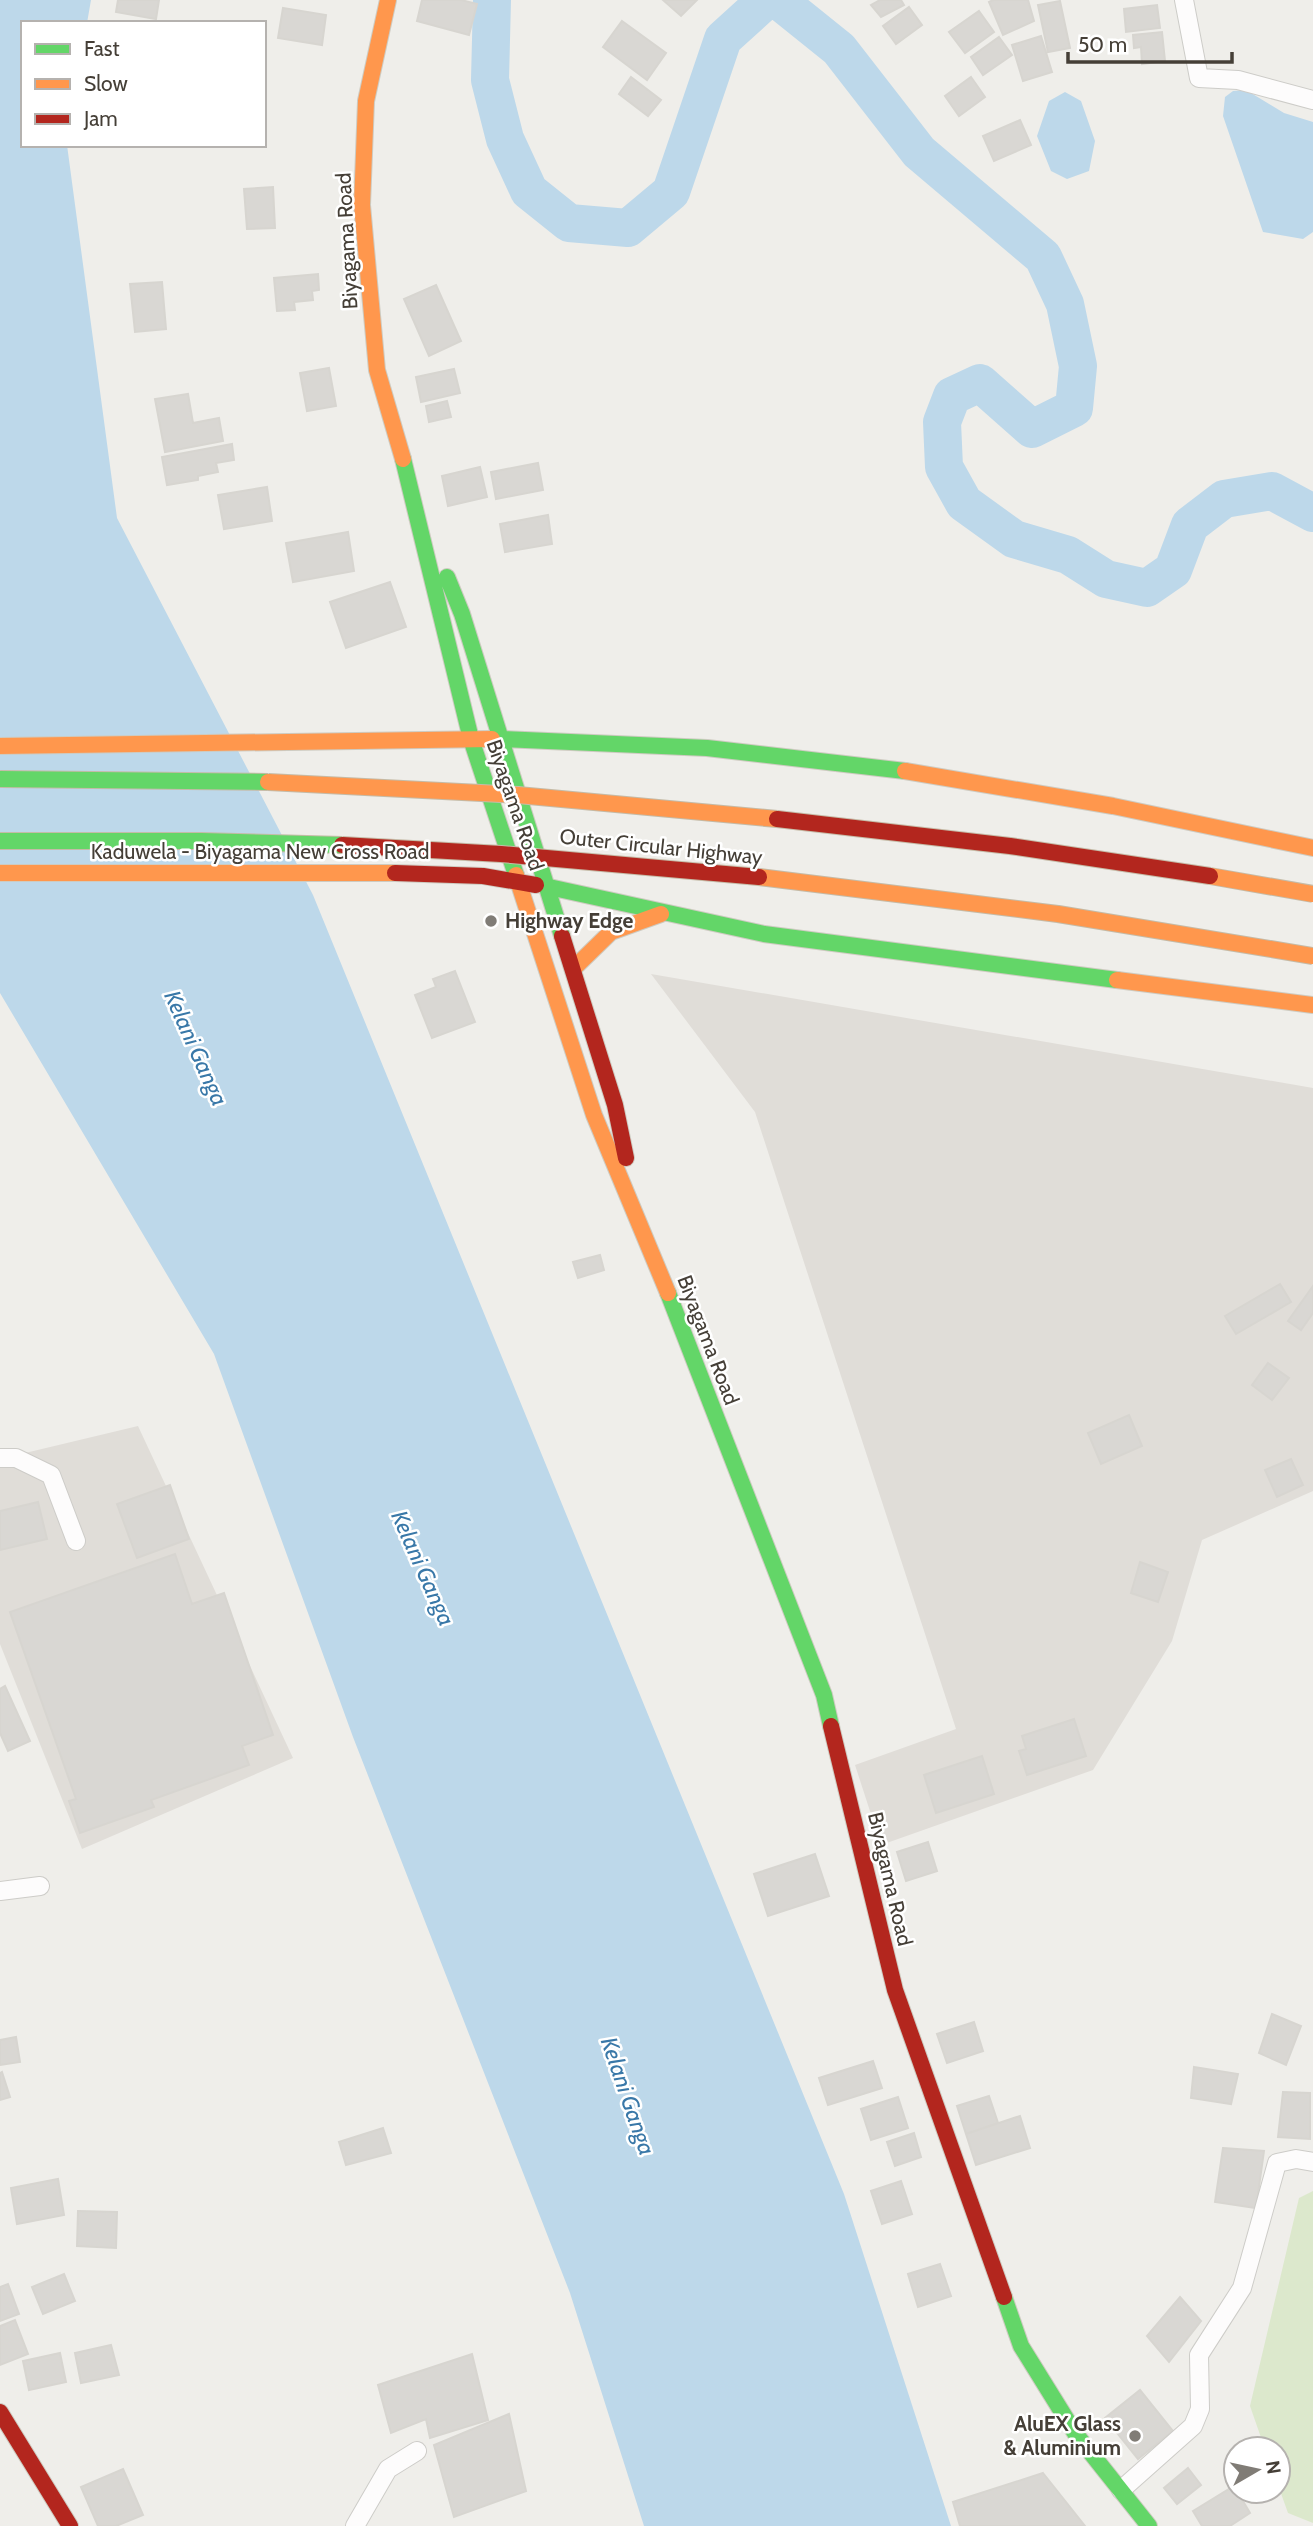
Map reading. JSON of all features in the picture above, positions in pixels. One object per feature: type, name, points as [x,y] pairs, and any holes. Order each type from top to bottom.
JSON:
[{"type":"main road","name":"Biyagama Road","points":[[388,0],[366,101],[362,205],[377,370],[408,478],[471,739],[594,1115],[638,1216],[824,1695],[895,1990],[1021,2346],[1074,2433],[1149,2526]]},
{"type":"main road","name":"Biyagama Road","points":[[408,478],[462,614],[549,887],[615,1105],[638,1216]]},
{"type":"main road","points":[[0,746],[566,739],[691,748],[872,766],[1027,790],[1313,848]]},
{"type":"main road","name":"Outer Circular Highway","points":[[0,779],[321,782],[670,806],[969,840],[1236,879],[1313,894]]},
{"type":"main road","name":"Outer Circular Highway","points":[[0,841],[114,839],[322,844],[597,860],[980,902],[1313,956]]},
{"type":"main road","name":"Kaduwela - Biyagama New Cross Road","points":[[0,873],[332,871],[483,876],[549,887],[661,914],[764,934],[1313,1005]]},
{"type":"main road","points":[[573,968],[600,937],[632,921],[661,914]]},
{"type":"main road","points":[[0,2412],[70,2526]]},
{"type":"street","points":[[1184,0],[1199,78],[1238,80],[1313,100]]},
{"type":"street","points":[[0,1458],[16,1458],[51,1475],[76,1541]]},
{"type":"street","points":[[0,1891],[40,1886]]},
{"type":"street","points":[[1121,2490],[1193,2426],[1200,2409],[1199,2355],[1242,2288],[1277,2163],[1296,2159],[1313,2162]]},
{"type":"street","points":[[355,2526],[388,2469],[417,2451]]},
{"type":"shaded area","points":[[651,974],[1313,1088],[1313,1491],[1202,1540],[1172,1641],[1093,1770],[881,1845],[855,1765],[956,1729],[755,1112]]},
{"type":"shaded area","points":[[138,1426],[293,1758],[82,1849],[0,1644],[0,1459]]},
{"type":"green space","points":[[1313,2191],[1313,2523],[1288,2513],[1285,2505],[1292,2505],[1292,2435],[1260,2435],[1250,2406],[1299,2198]]},
{"type":"water","name":"Kelani Ganga","points":[[0,0],[91,0],[87,21],[21,21],[21,147],[67,147],[117,518],[313,895],[844,2194],[951,2526],[644,2526],[570,2293],[353,1737],[214,1354],[0,993]]},
{"type":"water","points":[[1246,90],[1284,113],[1313,122],[1313,232],[1303,239],[1263,232],[1223,116],[1225,97],[1233,91]]},
{"type":"water","points":[[1065,92],[1081,101],[1095,141],[1089,171],[1067,179],[1051,171],[1037,136],[1049,101]]},
{"type":"building","points":[[118,0],[159,0],[156,19],[116,12]]},
{"type":"building","points":[[422,0],[461,0],[477,4],[469,35],[417,21]]},
{"type":"building","points":[[663,0],[697,0],[681,16]]},
{"type":"building","points":[[880,0],[901,0],[904,5],[881,17],[871,5]]},
{"type":"building","points":[[1028,0],[1034,21],[1003,35],[989,2]]},
{"type":"building","points":[[1060,1],[1070,48],[1048,52],[1038,5]]},
{"type":"building","points":[[1157,5],[1160,28],[1126,32],[1124,9]]},
{"type":"building","points":[[909,7],[922,25],[896,44],[883,26]]},
{"type":"building","points":[[283,8],[326,15],[322,45],[278,38]]},
{"type":"building","points":[[979,11],[994,32],[965,53],[949,32]]},
{"type":"building","points":[[622,21],[666,53],[647,80],[603,47]]},
{"type":"building","points":[[1162,32],[1165,61],[1142,64],[1141,47],[1134,48],[1133,35]]},
{"type":"building","points":[[1041,36],[1052,72],[1023,81],[1012,45]]},
{"type":"building","points":[[999,37],[1012,55],[983,75],[971,57]]},
{"type":"building","points":[[631,77],[661,100],[648,116],[619,94]]},
{"type":"building","points":[[971,77],[985,97],[959,116],[945,96]]},
{"type":"building","points":[[1020,120],[1031,145],[994,161],[983,136]]},
{"type":"building","points":[[273,187],[275,228],[247,229],[244,189]]},
{"type":"building","points":[[318,274],[319,290],[312,291],[313,300],[294,302],[295,310],[277,311],[274,278]]},
{"type":"building","points":[[162,282],[166,329],[135,332],[130,284]]},
{"type":"building","points":[[436,285],[461,341],[429,356],[404,299]]},
{"type":"building","points":[[329,368],[336,406],[307,411],[300,373]]},
{"type":"building","points":[[454,369],[460,393],[421,402],[416,377]]},
{"type":"building","points":[[188,394],[193,423],[219,418],[223,441],[165,452],[155,399]]},
{"type":"building","points":[[447,401],[451,417],[429,422],[426,406]]},
{"type":"building","points":[[232,444],[234,460],[216,463],[218,472],[198,476],[198,480],[167,485],[162,457]]},
{"type":"building","points":[[538,463],[543,490],[496,499],[491,472]]},
{"type":"building","points":[[480,467],[487,497],[448,506],[442,476]]},
{"type":"building","points":[[267,487],[272,521],[224,529],[218,495]]},
{"type":"building","points":[[548,515],[552,544],[505,552],[500,524]]},
{"type":"building","points":[[348,532],[354,571],[293,582],[286,543]]},
{"type":"building","points":[[390,582],[406,627],[346,648],[330,602]]},
{"type":"building","points":[[455,971],[475,1022],[432,1038],[415,995],[436,987],[433,979]]},
{"type":"building","points":[[600,1255],[604,1270],[578,1278],[573,1262]]},
{"type":"building","points":[[1280,1284],[1291,1302],[1236,1334],[1225,1316]]},
{"type":"building","points":[[1313,1286],[1313,1313],[1301,1330],[1288,1321]]},
{"type":"building","points":[[1268,1363],[1289,1378],[1272,1400],[1252,1385]]},
{"type":"building","points":[[1129,1415],[1142,1446],[1101,1464],[1088,1433]]},
{"type":"building","points":[[1291,1459],[1303,1485],[1277,1497],[1265,1470]]},
{"type":"building","points":[[170,1485],[189,1539],[137,1558],[117,1504]]},
{"type":"building","points":[[38,1502],[47,1539],[0,1550],[0,1511]]},
{"type":"building","points":[[175,1554],[192,1604],[224,1593],[273,1735],[242,1746],[249,1765],[151,1800],[154,1807],[80,1833],[69,1801],[76,1799],[10,1612]]},
{"type":"building","points":[[1140,1562],[1168,1572],[1158,1602],[1131,1593]]},
{"type":"building","points":[[5,1686],[30,1741],[8,1751],[0,1733],[0,1689]]},
{"type":"building","points":[[1074,1719],[1086,1756],[1027,1775],[1019,1751],[1026,1749],[1022,1736]]},
{"type":"building","points":[[982,1756],[994,1794],[936,1813],[924,1775]]},
{"type":"building","points":[[928,1842],[937,1871],[906,1881],[897,1852]]},
{"type":"building","points":[[815,1854],[829,1896],[768,1916],[754,1874]]},
{"type":"building","points":[[1272,2014],[1301,2026],[1286,2065],[1259,2053]]},
{"type":"building","points":[[974,2022],[983,2051],[947,2063],[937,2034]]},
{"type":"building","points":[[16,2037],[20,2062],[0,2065],[0,2040]]},
{"type":"building","points":[[873,2061],[882,2088],[828,2105],[819,2078]]},
{"type":"building","points":[[1194,2067],[1238,2074],[1231,2104],[1191,2098]]},
{"type":"building","points":[[2,2072],[10,2097],[0,2100],[0,2073]]},
{"type":"building","points":[[1283,2092],[1310,2093],[1310,2139],[1278,2137]]},
{"type":"building","points":[[989,2096],[998,2123],[966,2134],[957,2106]]},
{"type":"building","points":[[898,2097],[908,2128],[871,2140],[861,2109]]},
{"type":"building","points":[[1020,2116],[1030,2148],[976,2165],[966,2134]]},
{"type":"building","points":[[383,2128],[391,2153],[346,2165],[339,2142]]},
{"type":"building","points":[[914,2133],[921,2157],[895,2166],[887,2142]]},
{"type":"building","points":[[1223,2148],[1264,2151],[1256,2208],[1215,2202]]},
{"type":"building","points":[[58,2179],[64,2215],[17,2224],[11,2188]]},
{"type":"building","points":[[901,2181],[912,2214],[882,2224],[871,2191]]},
{"type":"building","points":[[78,2211],[117,2212],[116,2248],[77,2246]]},
{"type":"building","points":[[940,2264],[951,2296],[918,2307],[908,2274]]},
{"type":"building","points":[[64,2274],[75,2301],[43,2314],[32,2287]]},
{"type":"building","points":[[8,2284],[19,2314],[0,2321],[0,2287]]},
{"type":"building","points":[[1180,2297],[1201,2321],[1169,2362],[1147,2336]]},
{"type":"building","points":[[15,2320],[28,2354],[0,2365],[0,2326]]},
{"type":"building","points":[[111,2345],[119,2375],[81,2383],[75,2353]]},
{"type":"building","points":[[60,2353],[66,2382],[29,2390],[23,2361]]},
{"type":"building","points":[[472,2354],[488,2420],[430,2438],[426,2419],[391,2433],[378,2385]]},
{"type":"building","points":[[1140,2390],[1173,2431],[1138,2459],[1105,2418]]},
{"type":"building","points":[[509,2414],[526,2491],[454,2517],[434,2445]]},
{"type":"building","points":[[1188,2468],[1201,2485],[1177,2504],[1164,2488]]},
{"type":"building","points":[[123,2469],[143,2515],[116,2526],[98,2526],[81,2487]]},
{"type":"building","points":[[1043,2473],[1085,2526],[960,2526],[953,2502]]},
{"type":"building","points":[[1222,2493],[1222,2505],[1245,2505],[1250,2513],[1230,2526],[1202,2526],[1193,2511]]},
{"type":"waterway","points":[[492,0],[490,80],[505,139],[529,191],[569,223],[628,228],[671,192],[723,39],[766,0]]},
{"type":"waterway","points":[[778,0],[839,49],[919,152],[1043,257],[1065,304],[1078,366],[1074,408],[1032,429],[980,383],[952,396],[942,422],[944,467],[964,503],[1014,539],[1068,555],[1106,579],[1147,588],[1173,570],[1190,525],[1224,499],[1272,491],[1313,513]]},
{"type":"traffic: fast","points":[[403,459],[471,739],[516,875]]},
{"type":"traffic: fast","points":[[447,577],[462,614],[562,936]]},
{"type":"traffic: fast","points":[[502,739],[707,748],[905,771]]},
{"type":"traffic: fast","points":[[0,779],[268,782]]},
{"type":"traffic: fast","points":[[0,841],[201,841],[342,845]]},
{"type":"traffic: fast","points":[[549,887],[764,934],[1117,980]]},
{"type":"traffic: fast","points":[[668,1293],[824,1695],[831,1726]]},
{"type":"traffic: fast","points":[[1004,2297],[1021,2346],[1075,2433],[1149,2526]]},
{"type":"traffic: slow","points":[[388,0],[366,101],[362,205],[377,370],[403,459]]},
{"type":"traffic: slow","points":[[0,746],[492,739]]},
{"type":"traffic: slow","points":[[905,771],[1113,806],[1313,848]]},
{"type":"traffic: slow","points":[[268,782],[518,795],[777,819]]},
{"type":"traffic: slow","points":[[0,873],[395,873]]},
{"type":"traffic: slow","points":[[516,875],[594,1115],[668,1293]]},
{"type":"traffic: slow","points":[[1210,876],[1313,894]]},
{"type":"traffic: slow","points":[[759,877],[1058,914],[1313,956]]},
{"type":"traffic: slow","points":[[573,969],[611,932],[661,914]]},
{"type":"traffic: slow","points":[[1117,980],[1313,1005]]},
{"type":"traffic: jam","points":[[777,819],[1010,846],[1210,876]]},
{"type":"traffic: jam","points":[[342,845],[501,854],[759,877]]},
{"type":"traffic: jam","points":[[395,873],[483,876],[536,885]]},
{"type":"traffic: jam","points":[[562,936],[615,1105],[626,1158]]},
{"type":"traffic: jam","points":[[831,1726],[895,1990],[1004,2297]]},
{"type":"traffic: jam","points":[[0,2412],[70,2526]]},
{"type":"place","name":"Highway Edge","points":[[491,921]]},
{"type":"place","name":"AluEX Glass & Aluminium","points":[[1135,2436]]}]
